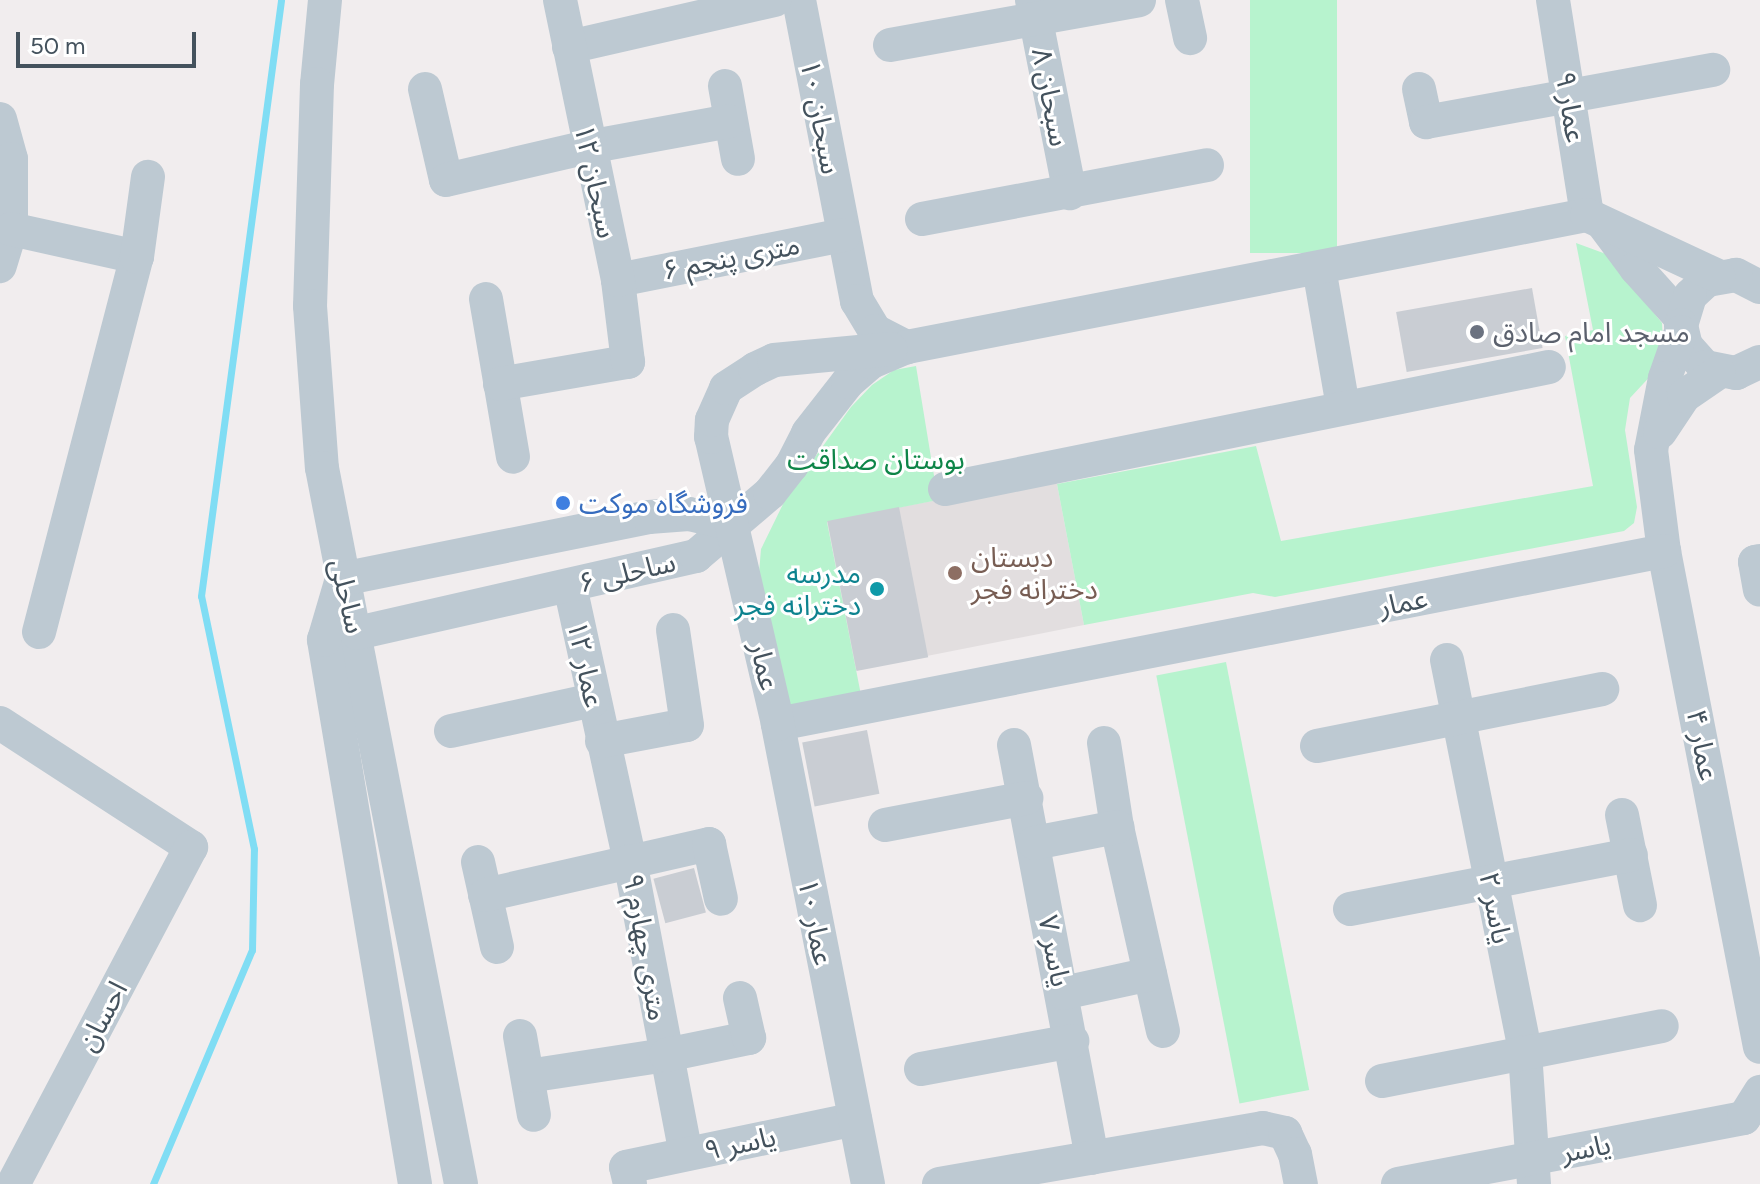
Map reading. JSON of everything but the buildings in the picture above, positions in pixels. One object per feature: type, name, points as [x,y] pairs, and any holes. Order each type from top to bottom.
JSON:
[{"type":"street","name":"ساحلی","points":[[325,0],[317,84],[310,306],[322,468],[342,579],[357,633],[461,1184]]},
{"type":"street","name":"سبحان ۱۲","points":[[500,384],[628,362],[618,280],[560,0]]},
{"type":"street","points":[[569,47],[775,0]]},
{"type":"street","name":"سبحان ۱۰","points":[[799,0],[857,301],[875,331],[907,347]]},
{"type":"street","points":[[890,45],[1034,10],[1139,0]]},
{"type":"street","points":[[1182,0],[1190,38]]},
{"type":"street","name":"عمار ۹","points":[[1553,0],[1596,220]]},
{"type":"street","name":"سبحان ۸","points":[[1034,10],[1070,193]]},
{"type":"street","points":[[1419,89],[1426,122],[1713,70]]},
{"type":"street","points":[[725,86],[738,159]]},
{"type":"street","points":[[425,89],[446,180],[588,147],[729,121]]},
{"type":"street","points":[[0,119],[11,159],[11,229],[0,266]]},
{"type":"street","points":[[922,219],[1207,165]]},
{"type":"street","points":[[39,632],[137,257],[148,177]]},
{"type":"street","points":[[1596,220],[1681,325],[1694,358],[1744,372]]},
{"type":"street","points":[[732,524],[770,493],[792,465],[808,433],[848,382],[871,362],[907,347],[1319,268],[1596,220],[1744,276]]},
{"type":"street","points":[[11,229],[137,257]]},
{"type":"street","name":"۶ متری پنجم","points":[[618,280],[844,235]]},
{"type":"street","points":[[1319,268],[1343,407]]},
{"type":"street","points":[[1664,551],[1651,450],[1665,378],[1681,325],[1697,287],[1744,276]]},
{"type":"street","points":[[486,299],[513,457]]},
{"type":"street","name":"عمار","points":[[907,347],[774,360],[741,376],[726,388],[712,420],[711,437],[778,724],[1664,551]]},
{"type":"street","points":[[945,489],[1549,367]]},
{"type":"street","points":[[1651,450],[1666,419],[1684,396],[1744,372]]},
{"type":"street","name":"ساحلی ۶","points":[[342,579],[649,517],[689,514],[732,524]]},
{"type":"street","name":"ساحلی ۶","points":[[357,633],[696,556],[732,524]]},
{"type":"street","name":"عمار ۴","points":[[1664,551],[1751,937]]},
{"type":"street","points":[[342,579],[324,640],[415,1184]]},
{"type":"street","name":"عمار ۱۲","points":[[570,586],[602,741]]},
{"type":"street","points":[[602,741],[687,725],[673,630]]},
{"type":"street","name":"یاسر ۲","points":[[1447,660],[1525,1052],[1532,1171]]},
{"type":"street","points":[[1317,746],[1602,689]]},
{"type":"street","points":[[451,731],[593,700]]},
{"type":"street","name":"احسان","points":[[0,723],[191,847],[13,1184]]},
{"type":"street","name":"عمار ۱۰","points":[[778,724],[855,1119]]},
{"type":"street","name":"۹ متری چهارم","points":[[602,741],[630,861],[686,1154]]},
{"type":"street","points":[[1104,743],[1117,827],[1163,1031]]},
{"type":"street","name":"یاسر ۷","points":[[1014,745],[1072,1041],[1071,1168]]},
{"type":"street","points":[[885,825],[1026,798]]},
{"type":"street","points":[[1622,815],[1640,905]]},
{"type":"street","points":[[1034,843],[1117,827]]},
{"type":"street","points":[[485,895],[709,844],[721,899]]},
{"type":"street","points":[[1350,909],[1631,855]]},
{"type":"street","points":[[478,862],[497,947]]},
{"type":"street","points":[[1751,937],[1760,1047]]},
{"type":"street","points":[[1063,993],[1150,974]]},
{"type":"street","points":[[528,1076],[666,1055],[749,1038],[740,998]]},
{"type":"street","points":[[1382,1081],[1662,1026]]},
{"type":"street","points":[[520,1036],[534,1115]]},
{"type":"street","points":[[921,1069],[1072,1041]]},
{"type":"street","name":"یاسر","points":[[1398,1184],[1532,1171],[1744,1118],[1760,1092]]},
{"type":"street","points":[[855,1119],[868,1184]]},
{"type":"street","name":"یاسر ۹","points":[[628,1175],[686,1154],[855,1119]]},
{"type":"street","points":[[939,1184],[1071,1168],[1263,1128],[1285,1133],[1295,1154],[1301,1184]]},
{"type":"shaded area","name":"دبستان دخترانه فجر","points":[[1052,478],[1057,484],[1084,625],[856,670],[827,521]]},
{"type":"green space","points":[[1250,0],[1337,0],[1337,253],[1250,253]]},
{"type":"green space","points":[[1576,243],[1606,254],[1662,323],[1663,341],[1656,370],[1630,398],[1625,430],[1637,507],[1634,523],[1624,531],[1275,597],[1253,593],[1084,625],[1057,484],[1256,446],[1281,541],[1593,486],[1565,336],[1593,330]]},
{"type":"green space","name":"بوستان صداقت","points":[[916,366],[938,500],[827,522],[861,695],[784,712],[758,585],[761,549],[787,496],[851,407],[872,385],[894,370]]},
{"type":"green space","points":[[1226,662],[1309,1090],[1239,1104],[1156,676]]},
{"type":"waterway","points":[[153,1184],[252,950],[254,849],[201,596],[281,0]]},
{"type":"place","name":"مسجد امام صادق","points":[[1477,332]]},
{"type":"place","name":"فروشگاه موکت","points":[[563,503]]},
{"type":"place","name":"دبستان دخترانه فجر","points":[[955,573]]},
{"type":"place","name":"مدرسه دخترانه فجر","points":[[877,589]]}]
